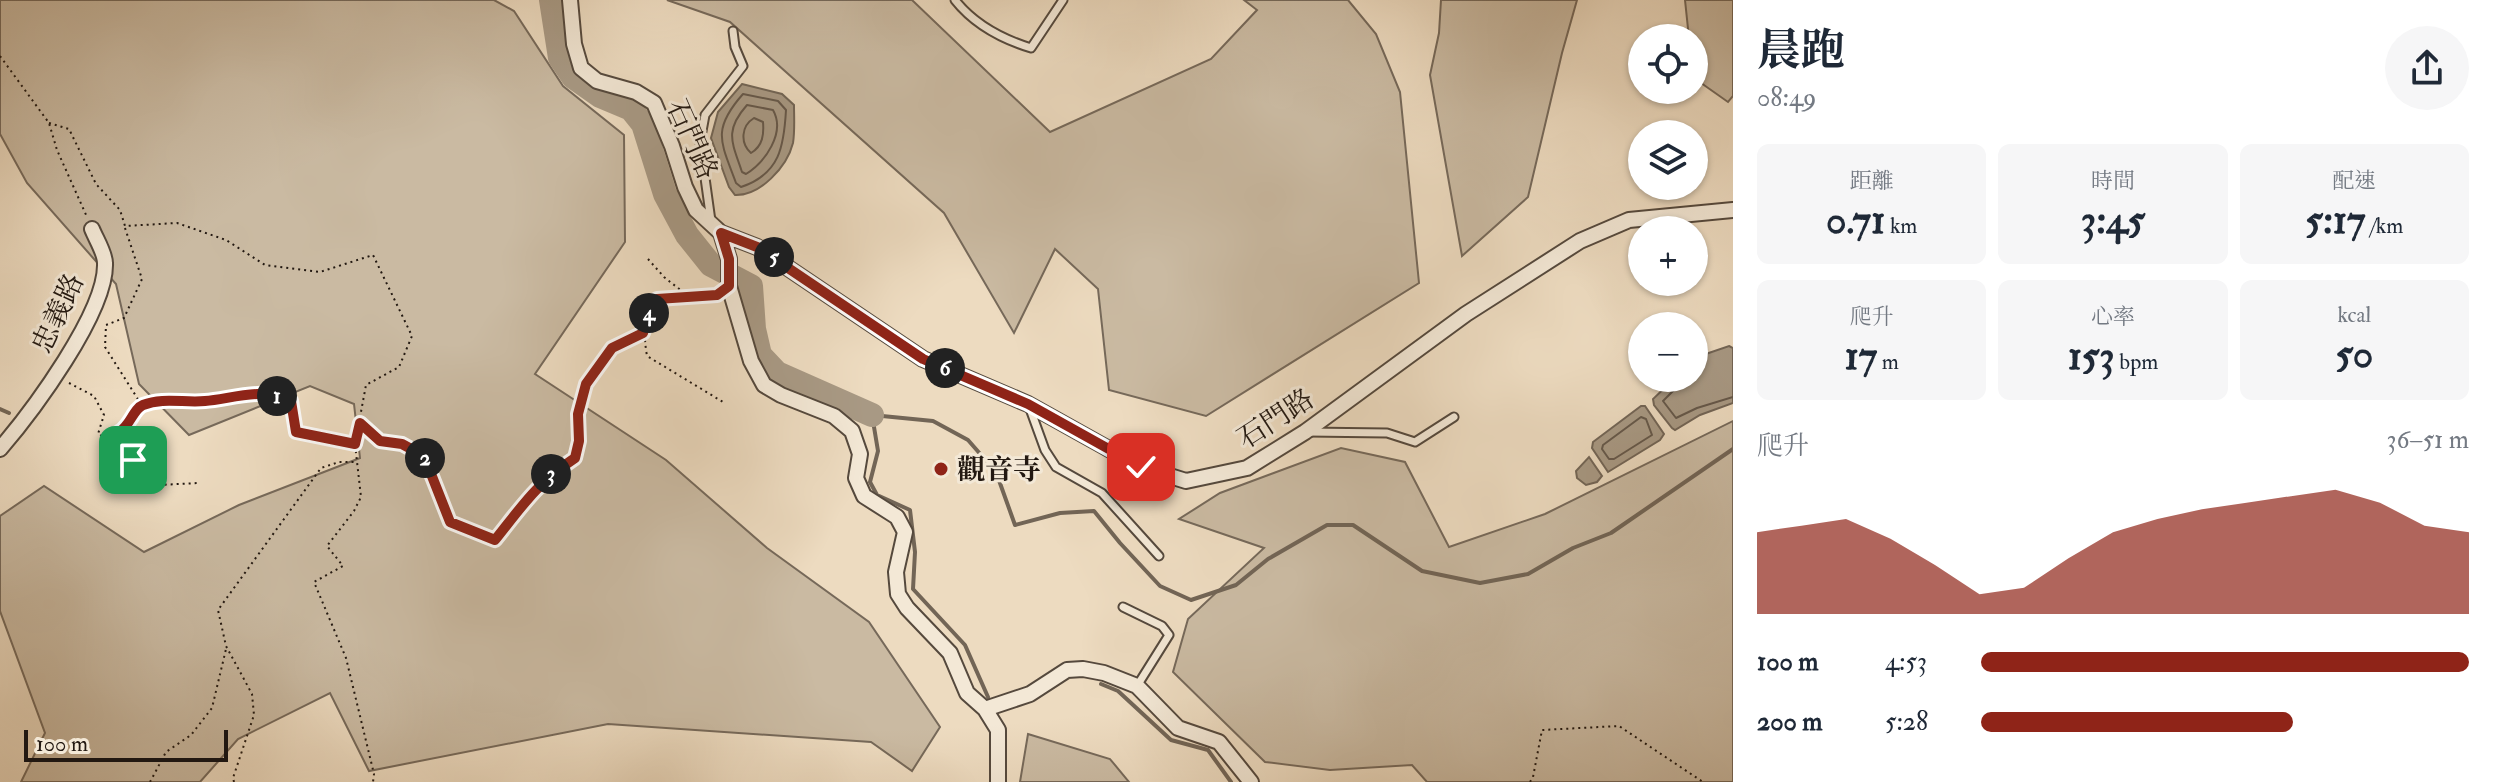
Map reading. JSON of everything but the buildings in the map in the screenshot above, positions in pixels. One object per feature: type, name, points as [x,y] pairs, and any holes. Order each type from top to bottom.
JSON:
[{"type":"street","name":"石門路","points":[[570,0],[574,44],[581,68],[597,81],[636,92],[654,103],[696,210],[716,228],[757,247],[923,359],[1028,404],[1141,467],[1186,481],[1247,468],[1305,432],[1466,314],[1580,241],[1629,220],[1733,210]]},
{"type":"street","points":[[716,228],[729,259],[729,286],[751,361],[764,385],[834,416],[852,431],[860,454],[856,478],[864,496],[897,517],[905,532],[896,572],[898,594],[907,608],[950,653],[967,693],[985,709],[998,730],[998,782]]},
{"type":"street","name":"忠義路","points":[[0,449],[56,375],[100,292],[105,262],[92,229]]},
{"type":"street","points":[[985,709],[1030,694],[1067,670],[1104,673],[1137,686],[1178,728],[1219,742],[1251,782]]},
{"type":"lane","points":[[955,0],[963,10],[1004,40],[1031,48],[1063,0]]},
{"type":"lane","points":[[716,228],[700,142],[705,115],[743,66],[735,47],[733,31]]},
{"type":"lane","points":[[1028,404],[1045,450],[1056,467],[1102,493],[1159,556]]},
{"type":"lane","points":[[1305,432],[1387,433],[1415,442],[1454,417]]},
{"type":"lane","points":[[1123,607],[1162,626],[1169,635],[1137,686]]},
{"type":"path","points":[[0,56],[49,123],[57,150],[92,229]]},
{"type":"path","points":[[49,123],[69,129],[96,184],[120,210],[142,279],[124,318],[106,325],[105,347],[141,405]]},
{"type":"path","points":[[125,226],[177,223],[226,240],[265,265],[320,272],[373,255],[412,336],[399,367],[366,385],[355,444],[361,497],[327,546],[343,566],[314,582],[346,658],[374,774],[373,782]]},
{"type":"path","points":[[648,259],[664,277],[689,296]]},
{"type":"path","points":[[723,402],[647,356],[643,333],[650,309],[657,299],[717,295],[729,286]]},
{"type":"path","points":[[360,423],[380,441],[402,444],[424,456],[450,522],[495,540],[526,498],[553,472],[575,458],[579,441],[578,414],[586,384],[598,365],[612,348],[643,333]]},
{"type":"path","points":[[56,375],[94,396],[104,415],[98,434],[104,437],[129,426],[141,405],[170,400],[205,401],[257,395],[285,397],[291,401],[296,432],[355,444]]},
{"type":"path","points":[[119,432],[133,460],[158,485],[199,483]]},
{"type":"path","points":[[234,782],[254,715],[252,694],[226,646],[218,610],[321,468],[339,462],[357,461]]},
{"type":"path","points":[[150,782],[166,752],[191,735],[212,708],[226,646]]},
{"type":"path","points":[[1530,782],[1542,730],[1619,726],[1703,782]]},
{"type":"shaded area","points":[[0,0],[494,0],[514,11],[563,86],[624,135],[625,242],[535,374],[666,460],[767,548],[869,622],[940,727],[912,771],[871,742],[608,724],[369,771],[330,693],[238,739],[200,782],[21,782],[45,733],[0,611],[0,516],[44,486],[144,552],[239,505],[360,458],[354,404],[310,386],[189,435],[139,384],[116,284],[27,183],[0,134]]},
{"type":"shaded area","points":[[667,0],[912,0],[1050,132],[1211,59],[1257,10],[1244,0],[1348,0],[1376,34],[1400,92],[1419,283],[1206,416],[1109,390],[1098,289],[1055,249],[1014,333],[944,213],[730,22]]},
{"type":"shaded area","points":[[1441,0],[1577,0],[1528,197],[1462,256],[1430,75],[1439,33]]},
{"type":"shaded area","points":[[1685,0],[1733,0],[1733,96],[1728,102],[1708,88],[1708,24],[1688,24]]},
{"type":"shaded area","points":[[1733,421],[1733,782],[1427,782],[1412,765],[1330,770],[1265,762],[1173,672],[1188,619],[1264,548],[1179,519],[1220,493],[1341,448],[1405,462],[1449,547],[1545,514]]},
{"type":"shaded area","points":[[1028,734],[1110,759],[1129,782],[1020,782]]},
{"type":"water","points":[[742,84],[782,94],[794,105],[794,134],[790,152],[779,170],[754,191],[735,195],[729,187],[711,138],[718,112]]},
{"type":"water","points":[[1729,346],[1733,348],[1733,403],[1700,415],[1675,430],[1654,405],[1653,399],[1660,392],[1708,392],[1708,353]]},
{"type":"water","points":[[1645,406],[1664,434],[1660,440],[1608,472],[1592,448],[1593,442]]},
{"type":"water","points":[[1589,457],[1602,476],[1597,482],[1586,485],[1577,478],[1576,471]]},
{"type":"waterway","points":[[551,0],[560,58],[573,77],[600,96],[631,109],[643,124],[665,194],[687,235],[711,265],[751,286],[754,329],[760,355],[777,373],[872,415]]},
{"type":"waterway","points":[[0,409],[9,413]]},
{"type":"waterway","points":[[988,697],[965,645],[913,589],[915,552],[910,510],[877,495],[870,482],[878,451],[872,415],[933,421],[968,440],[996,472],[1015,525],[1060,513],[1094,511],[1160,586],[1191,600],[1236,585],[1268,559],[1327,525],[1353,525],[1422,571],[1480,583],[1528,574],[1573,548],[1611,533],[1733,449]]},
{"type":"waterway","points":[[1101,684],[1118,691],[1171,740],[1208,750],[1231,782]]},
{"type":"place","name":"觀音寺","points":[[941,469]]},
{"type":"route","points":[[133,460],[119,432],[129,426],[141,405],[234,396],[285,397],[291,401],[296,432],[355,444],[360,423],[380,441],[402,444],[424,456],[450,522],[495,540],[526,498],[553,472],[575,458],[579,441],[578,414],[586,384],[612,348],[643,333],[650,309],[657,299],[717,295],[729,286],[729,259],[721,233],[757,247],[923,359],[1028,404],[1141,467]]}]
